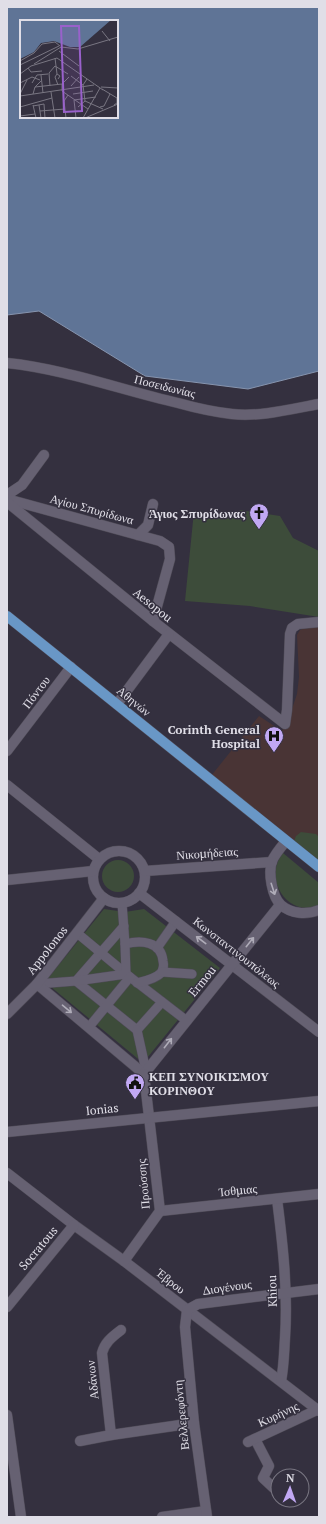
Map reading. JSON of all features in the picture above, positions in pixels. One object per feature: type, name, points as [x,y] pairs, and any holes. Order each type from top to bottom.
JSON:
[{"type":"main road","name":"Αθηνών","points":[[7,616],[319,867]]},
{"type":"street","name":"Ποσειδωνίας","points":[[7,363],[36,366],[156,398],[201,409],[232,414],[250,415],[319,404]]},
{"type":"street","points":[[7,494],[22,485],[44,455]]},
{"type":"street","name":"Αγίου Σπυρίδωνα","points":[[7,501],[160,541],[169,547],[170,559],[153,621]]},
{"type":"street","name":"Aesopou","points":[[7,501],[169,634],[285,724],[287,710],[290,634],[292,628],[298,624],[319,622]]},
{"type":"street","points":[[138,535],[148,525],[153,504]]},
{"type":"street","points":[[117,704],[169,634]]},
{"type":"street","name":"Πόντου","points":[[7,751],[71,667]]},
{"type":"street","points":[[7,785],[99,859]]},
{"type":"street","points":[[286,841],[272,862],[270,874],[272,885],[280,905],[290,910],[302,913],[319,910]]},
{"type":"street","points":[[112,851],[125,851],[136,856],[144,871],[144,885],[135,898],[128,902],[111,902],[104,898],[94,887],[92,879],[93,872],[99,859],[112,851]]},
{"type":"street","name":"Νικομήδειας","points":[[144,871],[272,862]]},
{"type":"street","points":[[7,880],[93,872]]},
{"type":"street","name":"Κωνσταντινουπόλεως","points":[[138,893],[319,1032]]},
{"type":"street","name":"Appolonos","points":[[7,1014],[37,984],[104,898]]},
{"type":"street","points":[[122,902],[125,944],[131,978]]},
{"type":"street","name":"Ermou","points":[[145,1073],[280,905]]},
{"type":"street","points":[[157,948],[176,921]]},
{"type":"street","points":[[76,981],[124,926]]},
{"type":"street","points":[[77,933],[186,1021]]},
{"type":"street","points":[[37,984],[157,976],[162,972],[164,963],[157,948],[144,942],[125,944]]},
{"type":"street","points":[[162,972],[192,974]]},
{"type":"street","points":[[89,1027],[131,978]]},
{"type":"street","points":[[76,981],[106,1007],[137,1030],[145,1073]]},
{"type":"street","points":[[37,984],[145,1073]]},
{"type":"street","points":[[137,1030],[162,1002]]},
{"type":"street","name":"Προύσσης","points":[[124,1260],[160,1211],[145,1073]]},
{"type":"street","name":"Ionias","points":[[7,1132],[319,1101]]},
{"type":"street","name":"Έβρου","points":[[7,1173],[74,1226],[124,1260],[187,1310],[319,1410]]},
{"type":"street","name":"Ίσθμιας","points":[[160,1211],[319,1194]]},
{"type":"street","name":"Khiou","points":[[277,1199],[283,1245],[286,1292],[284,1368],[281,1381]]},
{"type":"street","name":"Socratous","points":[[7,1307],[74,1226]]},
{"type":"street","name":"Διογένους","points":[[187,1310],[198,1304],[319,1289]]},
{"type":"street","name":"Βελλερεφόντη","points":[[187,1310],[185,1327],[194,1423],[207,1514]]},
{"type":"street","name":"Αδάνων","points":[[111,1435],[102,1353],[108,1341],[121,1330]]},
{"type":"street","name":"Κυρήνης","points":[[270,1484],[263,1478],[268,1466],[251,1441],[319,1410]]},
{"type":"street","points":[[7,1415],[11,1471],[21,1517]]},
{"type":"street","points":[[80,1441],[194,1423]]},
{"type":"street","points":[[162,1517],[207,1514]]},
{"type":"shaded area","name":"Corinth General Hospital","points":[[319,625],[319,863],[211,776],[259,716],[282,731],[297,694],[299,677],[297,635],[300,630],[310,626]]},
{"type":"green space","points":[[240,510],[280,516],[293,538],[319,551],[319,617],[250,606],[185,601],[194,511],[237,515]]},
{"type":"green space","points":[[301,832],[316,834],[319,837],[319,863],[294,841],[296,836]]},
{"type":"green space","points":[[283,853],[319,883],[319,906],[308,908],[297,906],[288,901],[282,894],[277,884],[275,874],[277,863]]},
{"type":"green space","points":[[115,860],[121,860],[131,867],[134,876],[133,882],[127,889],[121,892],[115,892],[105,885],[102,879],[102,873],[109,863]]},
{"type":"green space","points":[[104,909],[125,912],[144,909],[220,968],[143,1063],[45,982]]},
{"type":"water","points":[[7,7],[319,7],[319,371],[248,389],[145,376],[39,311],[7,315]]},
{"type":"place","name":"Άγιος Σπυρίδωνας","points":[[259,530]]},
{"type":"place","name":"Corinth General Hospital","points":[[274,753]]},
{"type":"place","name":"ΚΕΠ ΣΥΝΟΙΚΙΣΜΟΥ ΚΟΡΙΝΘΟΥ","points":[[135,1100]]}]
